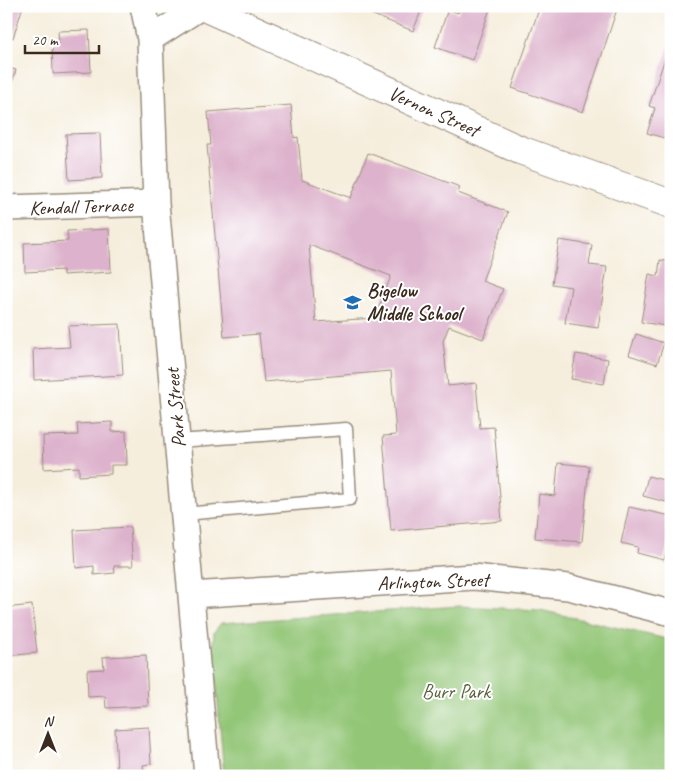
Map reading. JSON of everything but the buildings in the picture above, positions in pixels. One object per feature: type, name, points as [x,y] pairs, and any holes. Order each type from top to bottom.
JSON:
[{"type":"street","name":"Park Street","points":[[143,6],[150,39],[156,203],[207,776]]},
{"type":"street","points":[[150,39],[202,6]]},
{"type":"street","name":"Vernon Street","points":[[202,6],[520,150],[671,204]]},
{"type":"street","name":"Kendall Terrace","points":[[6,208],[156,203]]},
{"type":"street","name":"Arlington Street","points":[[191,595],[474,577],[568,587],[671,614]]},
{"type":"lane","points":[[178,441],[346,429],[350,499],[184,514]]},
{"type":"green space","name":"Burr Park","points":[[459,606],[540,610],[671,640],[671,776],[224,776],[213,643],[214,632],[221,623]]},
{"type":"place","name":"Bigelow Middle School","points":[[353,302]]}]
